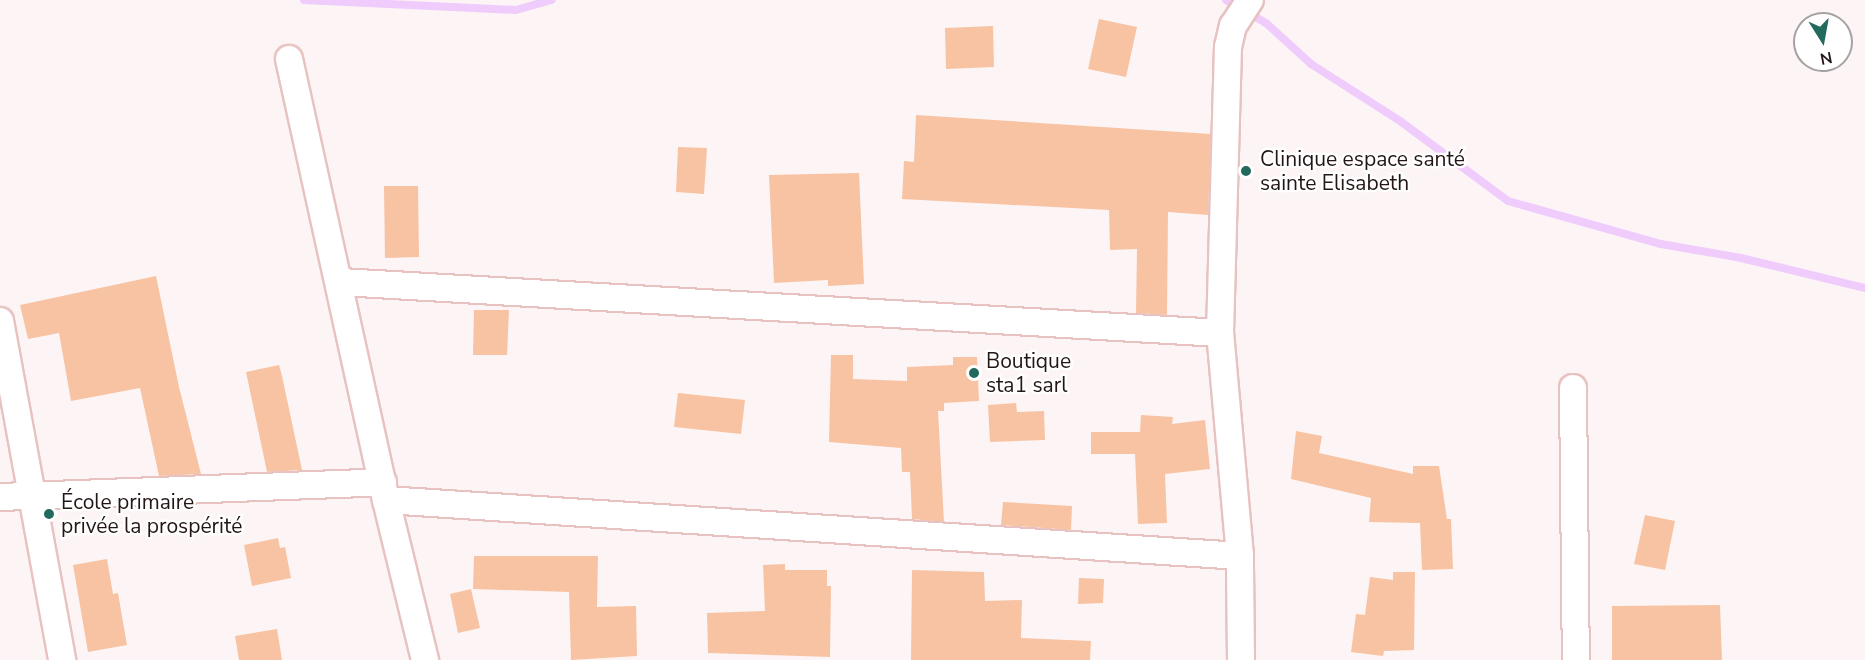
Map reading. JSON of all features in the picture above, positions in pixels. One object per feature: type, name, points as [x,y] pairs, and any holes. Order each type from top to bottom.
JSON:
[{"type":"street","points":[[1241,660],[1240,556],[1220,333],[1228,47],[1233,26],[1250,0]]},
{"type":"street","points":[[289,59],[341,282],[384,491],[425,660]]},
{"type":"street","points":[[341,282],[1220,333]]},
{"type":"street","points":[[0,321],[62,660]]},
{"type":"street","points":[[1572,388],[1576,660]]},
{"type":"street","points":[[0,497],[384,491],[1240,556]]},
{"type":"building","points":[[1099,19],[1137,27],[1126,77],[1088,69]]},
{"type":"building","points":[[993,26],[994,67],[946,69],[945,28]]},
{"type":"building","points":[[916,115],[1211,134],[1208,215],[1168,212],[1167,315],[1136,313],[1137,249],[1110,250],[1109,210],[902,199],[904,161],[914,162]]},
{"type":"building","points":[[678,147],[707,148],[704,194],[676,192]]},
{"type":"building","points":[[859,173],[864,284],[828,286],[828,280],[774,283],[769,175]]},
{"type":"building","points":[[384,186],[418,186],[419,257],[385,258]]},
{"type":"building","points":[[156,276],[179,387],[201,474],[159,476],[140,388],[71,401],[59,333],[28,339],[20,305]]},
{"type":"building","points":[[474,310],[509,310],[507,355],[473,355]]},
{"type":"building","points":[[831,355],[853,355],[853,379],[907,381],[907,367],[953,365],[953,357],[977,357],[979,401],[944,403],[944,411],[938,411],[944,522],[912,519],[910,472],[902,472],[901,448],[829,442]]},
{"type":"building","points":[[279,365],[302,470],[267,472],[246,372]]},
{"type":"building","points":[[678,393],[745,400],[741,434],[674,427]]},
{"type":"building","points":[[1016,403],[1017,412],[1044,411],[1045,440],[990,442],[988,405]]},
{"type":"building","points":[[1141,415],[1173,417],[1172,424],[1205,420],[1210,469],[1165,474],[1167,523],[1138,524],[1135,454],[1091,454],[1091,432],[1140,432]]},
{"type":"building","points":[[1296,431],[1322,436],[1319,453],[1413,474],[1413,466],[1439,466],[1447,519],[1451,519],[1453,569],[1422,570],[1420,523],[1369,522],[1371,498],[1291,479]]},
{"type":"building","points":[[1003,502],[1072,506],[1071,530],[1001,525]]},
{"type":"building","points":[[1645,515],[1675,521],[1665,570],[1634,564]]},
{"type":"building","points":[[278,538],[280,548],[285,547],[291,578],[252,586],[244,545]]},
{"type":"building","points":[[474,556],[598,556],[597,607],[636,606],[637,656],[571,660],[569,592],[473,589]]},
{"type":"building","points":[[107,559],[113,594],[118,593],[127,645],[88,652],[73,565]]},
{"type":"building","points":[[785,564],[785,570],[827,570],[827,586],[831,586],[830,657],[708,653],[707,613],[765,611],[763,565]]},
{"type":"building","points":[[912,570],[984,572],[985,601],[1022,600],[1021,638],[1091,641],[1090,660],[911,660]]},
{"type":"building","points":[[1393,572],[1415,572],[1414,650],[1384,651],[1383,656],[1351,652],[1356,614],[1365,615],[1370,577],[1393,580]]},
{"type":"building","points":[[1079,578],[1104,579],[1103,603],[1078,604]]},
{"type":"building","points":[[471,589],[480,628],[458,633],[450,594]]},
{"type":"building","points":[[1720,605],[1722,660],[1612,660],[1612,606]]},
{"type":"building","points":[[277,629],[282,660],[239,660],[235,636]]},
{"type":"waterway","points":[[304,0],[516,10],[552,0]]},
{"type":"waterway","points":[[1226,0],[1266,23],[1311,64],[1400,121],[1508,201],[1661,244],[1741,258],[1865,288]]},
{"type":"place","name":"Clinique espace santé sainte Elisabeth","points":[[1246,171]]},
{"type":"place","name":"Boutique sta1 sarl","points":[[974,373]]},
{"type":"place","name":"École primaire privée la prospérité","points":[[49,514]]}]
